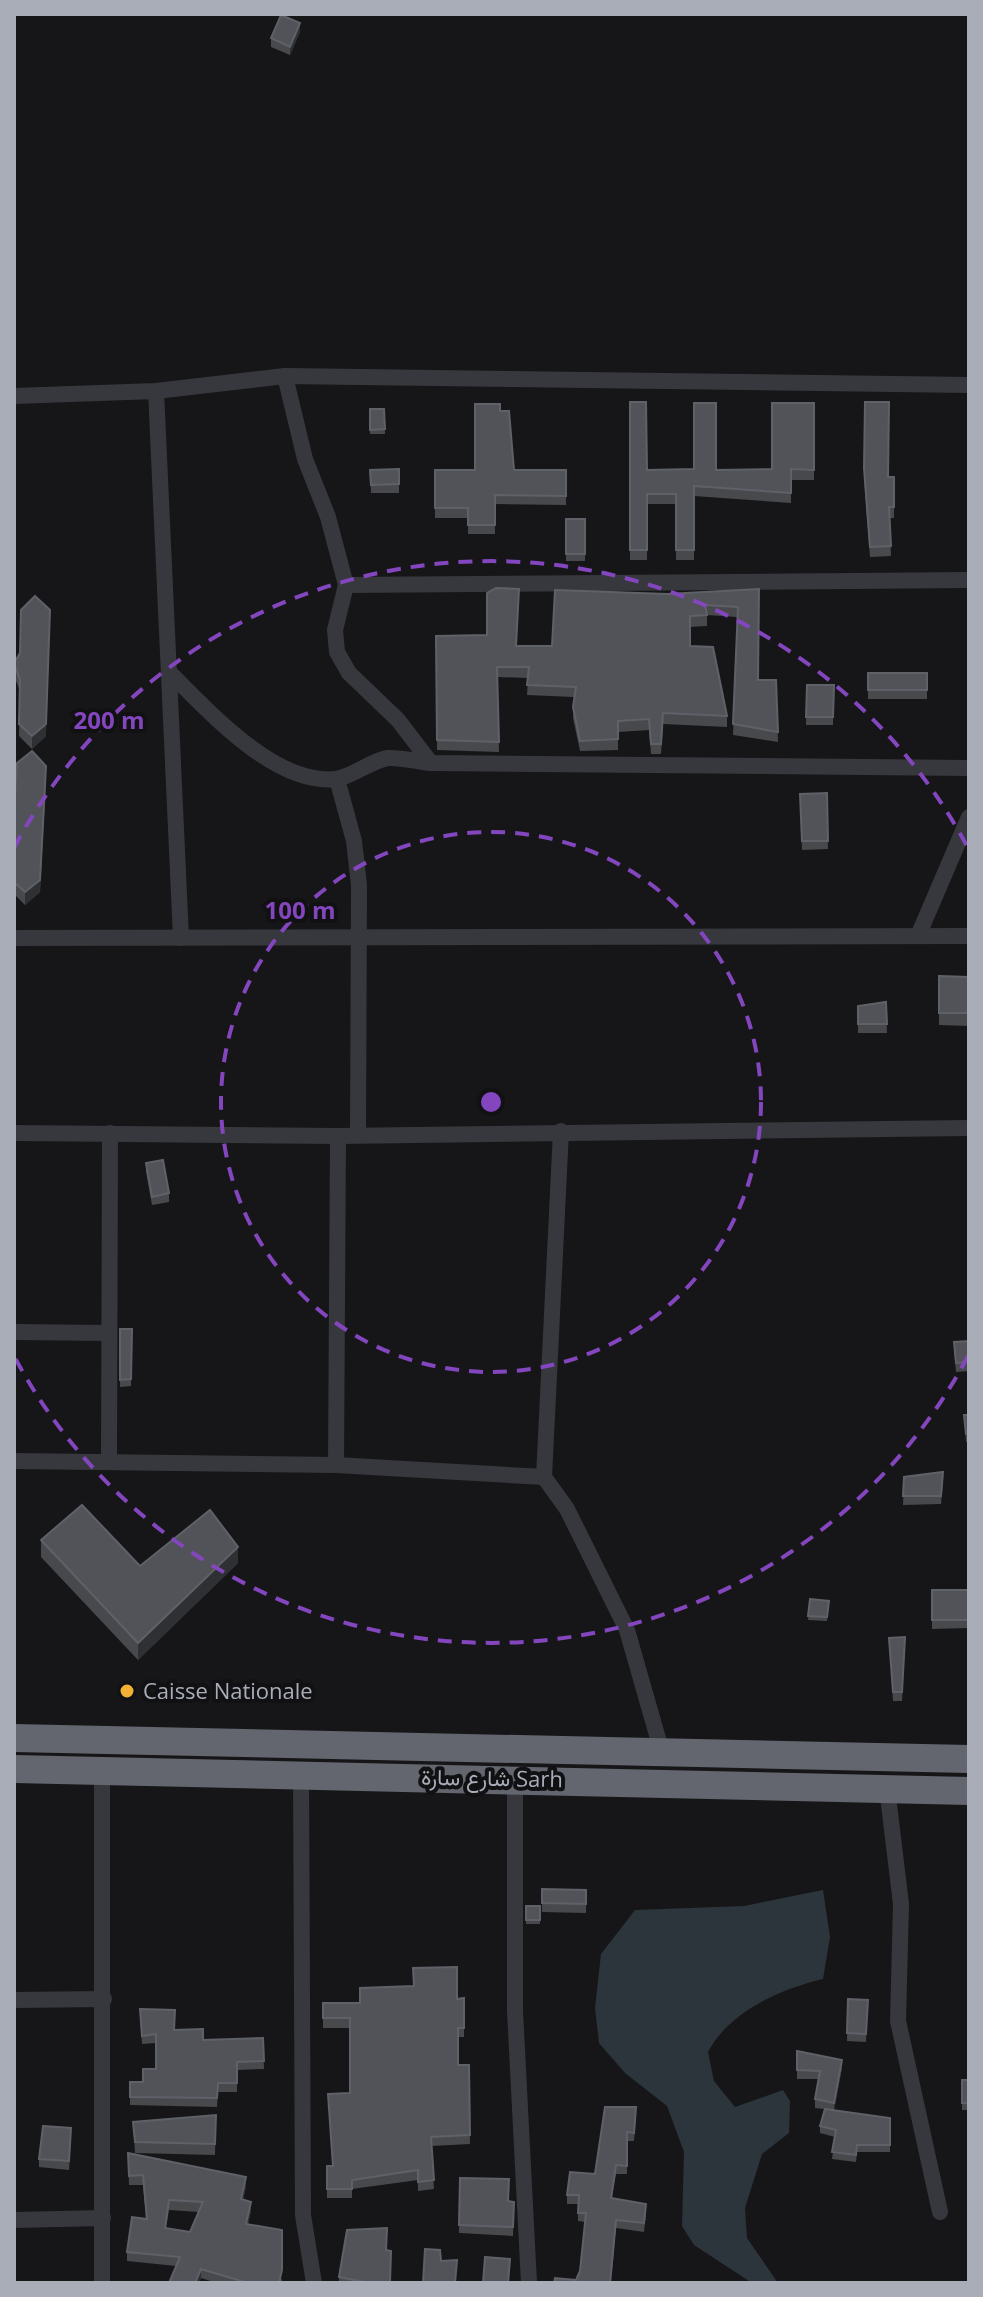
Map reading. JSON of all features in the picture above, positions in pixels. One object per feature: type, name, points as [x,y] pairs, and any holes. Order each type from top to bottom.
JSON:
[{"type":"highway","name":"شارع سارة Sarh","points":[[14,1738],[661,1749],[969,1759]]},
{"type":"highway","name":"شارع سارة Sarh","points":[[14,1769],[515,1778],[969,1791]]},
{"type":"street","points":[[14,396],[156,391],[285,376],[969,385]]},
{"type":"street","points":[[285,376],[305,459],[328,517],[346,585],[335,630],[337,652],[349,673],[398,720],[431,763]]},
{"type":"street","points":[[156,391],[181,938]]},
{"type":"street","points":[[346,585],[969,580]]},
{"type":"street","points":[[169,672],[216,718],[278,765],[308,776],[337,779],[388,758],[431,763],[969,768]]},
{"type":"street","points":[[337,779],[356,856],[359,885],[358,1135]]},
{"type":"street","points":[[918,936],[969,817]]},
{"type":"street","points":[[14,938],[969,936]]},
{"type":"street","points":[[14,1133],[338,1136],[969,1128]]},
{"type":"street","points":[[561,1131],[544,1477],[567,1509],[627,1630],[661,1749]]},
{"type":"street","points":[[109,1462],[110,1133]]},
{"type":"street","points":[[336,1465],[338,1136]]},
{"type":"street","points":[[14,1332],[109,1333]]},
{"type":"street","points":[[14,1461],[336,1465],[544,1477]]},
{"type":"street","points":[[102,1772],[102,2283]]},
{"type":"street","points":[[301,1774],[303,2215],[314,2283]]},
{"type":"street","points":[[515,1778],[515,2011],[529,2283]]},
{"type":"street","points":[[887,1788],[901,1904],[898,2021],[940,2212]]},
{"type":"street","points":[[14,2000],[104,1999]]},
{"type":"street","points":[[14,2220],[103,2218]]},
{"type":"shaded area","points":[[823,1890],[830,1937],[823,1979],[757,2004],[729,2025],[708,2052],[714,2081],[735,2107],[783,2090],[790,2101],[789,2133],[762,2154],[745,2208],[747,2238],[778,2283],[752,2283],[694,2245],[682,2226],[684,2152],[667,2106],[625,2073],[599,2043],[595,2008],[601,1954],[635,1910],[744,1906]]},
{"type":"building","points":[[281,15],[300,23],[290,47],[271,38]]},
{"type":"building","points":[[630,402],[646,402],[647,470],[694,469],[694,403],[716,403],[716,470],[772,469],[772,403],[814,403],[814,470],[791,469],[791,493],[694,486],[694,550],[676,550],[676,494],[647,494],[647,550],[630,550]]},
{"type":"building","points":[[865,402],[889,402],[888,477],[894,477],[894,507],[889,507],[891,546],[870,547],[864,468]]},
{"type":"building","points":[[475,404],[500,404],[500,411],[509,411],[514,470],[566,470],[566,496],[495,495],[495,525],[468,525],[468,508],[435,508],[435,470],[475,470]]},
{"type":"building","points":[[370,409],[384,409],[385,429],[370,430]]},
{"type":"building","points":[[399,469],[399,484],[371,485],[370,470]]},
{"type":"building","points":[[566,519],[585,519],[585,554],[566,554]]},
{"type":"building","points":[[496,588],[519,589],[516,646],[552,646],[555,590],[667,594],[759,589],[758,680],[776,680],[778,732],[733,724],[738,607],[705,605],[707,615],[690,616],[690,646],[713,647],[727,716],[663,713],[661,744],[651,744],[649,719],[618,721],[618,739],[580,741],[573,707],[576,687],[527,685],[529,667],[497,667],[499,742],[437,740],[436,636],[487,635],[487,593]]},
{"type":"building","points":[[35,596],[50,610],[46,724],[32,736],[19,724],[20,680],[14,663],[20,653],[21,610]]},
{"type":"building","points":[[868,673],[927,673],[927,690],[868,690]]},
{"type":"building","points":[[807,685],[834,685],[833,717],[806,717]]},
{"type":"building","points":[[32,751],[46,766],[40,880],[25,892],[14,882],[14,811],[17,763]]},
{"type":"building","points":[[827,793],[828,841],[802,841],[800,794]]},
{"type":"building","points":[[939,976],[969,977],[969,1013],[939,1013]]},
{"type":"building","points":[[886,1002],[887,1024],[858,1024],[858,1006]]},
{"type":"building","points":[[163,1160],[169,1193],[152,1197],[146,1163]]},
{"type":"building","points":[[120,1329],[132,1329],[131,1379],[120,1380]]},
{"type":"building","points":[[969,1341],[969,1362],[956,1363],[954,1342]]},
{"type":"building","points":[[964,1415],[969,1415],[969,1434],[966,1434]]},
{"type":"building","points":[[943,1472],[941,1496],[903,1496],[904,1477]]},
{"type":"building","points":[[82,1505],[140,1566],[210,1510],[238,1547],[138,1643],[41,1540]]},
{"type":"building","points":[[932,1590],[969,1590],[969,1620],[932,1620]]},
{"type":"building","points":[[810,1599],[829,1601],[827,1617],[808,1616]]},
{"type":"building","points":[[905,1637],[902,1692],[893,1692],[889,1638]]},
{"type":"building","points":[[542,1889],[586,1890],[586,1904],[542,1903]]},
{"type":"building","points":[[526,1906],[540,1906],[540,1920],[526,1920]]},
{"type":"building","points":[[457,1967],[457,1999],[464,1998],[464,2028],[458,2028],[458,2065],[469,2065],[470,2135],[431,2137],[434,2180],[418,2182],[418,2170],[352,2180],[352,2189],[327,2189],[327,2166],[333,2166],[328,2094],[350,2093],[350,2018],[323,2018],[323,2003],[360,2003],[360,1988],[414,1986],[413,1968]]},
{"type":"building","points":[[848,1999],[868,2000],[866,2034],[847,2033]]},
{"type":"building","points":[[140,2009],[175,2010],[174,2030],[203,2029],[203,2040],[263,2038],[264,2061],[237,2062],[237,2083],[218,2083],[217,2098],[130,2097],[130,2082],[143,2082],[143,2069],[156,2069],[156,2034],[142,2036]]},
{"type":"building","points":[[797,2051],[842,2060],[834,2103],[815,2099],[820,2071],[797,2070]]},
{"type":"building","points":[[962,2080],[969,2080],[969,2103],[962,2103]]},
{"type":"building","points":[[605,2107],[636,2107],[634,2133],[627,2132],[627,2166],[616,2165],[611,2198],[646,2204],[644,2223],[616,2220],[610,2283],[554,2283],[555,2278],[576,2280],[580,2271],[586,2213],[578,2213],[579,2195],[567,2195],[570,2172],[595,2174]]},
{"type":"building","points":[[825,2109],[890,2118],[890,2145],[857,2145],[856,2155],[832,2152],[836,2130],[820,2126]]},
{"type":"building","points":[[216,2115],[215,2144],[135,2142],[133,2122]]},
{"type":"building","points":[[43,2126],[71,2128],[69,2161],[39,2159]]},
{"type":"building","points":[[128,2153],[246,2177],[241,2199],[251,2202],[246,2224],[282,2230],[279,2283],[248,2283],[201,2269],[195,2283],[169,2283],[180,2257],[127,2252],[132,2217],[147,2219],[143,2175],[129,2176]],"holes":[[[169,2200],[203,2202],[190,2232],[165,2228]]]},
{"type":"building","points":[[460,2178],[509,2179],[508,2201],[514,2202],[513,2227],[459,2225]]},
{"type":"building","points":[[387,2228],[386,2250],[391,2251],[390,2283],[369,2283],[339,2277],[347,2230]]},
{"type":"building","points":[[425,2249],[440,2250],[441,2261],[457,2260],[455,2283],[423,2283]]},
{"type":"building","points":[[485,2257],[510,2259],[508,2283],[483,2283]]},
{"type":"place","name":"Caisse Nationale","points":[[127,1691]]}]
